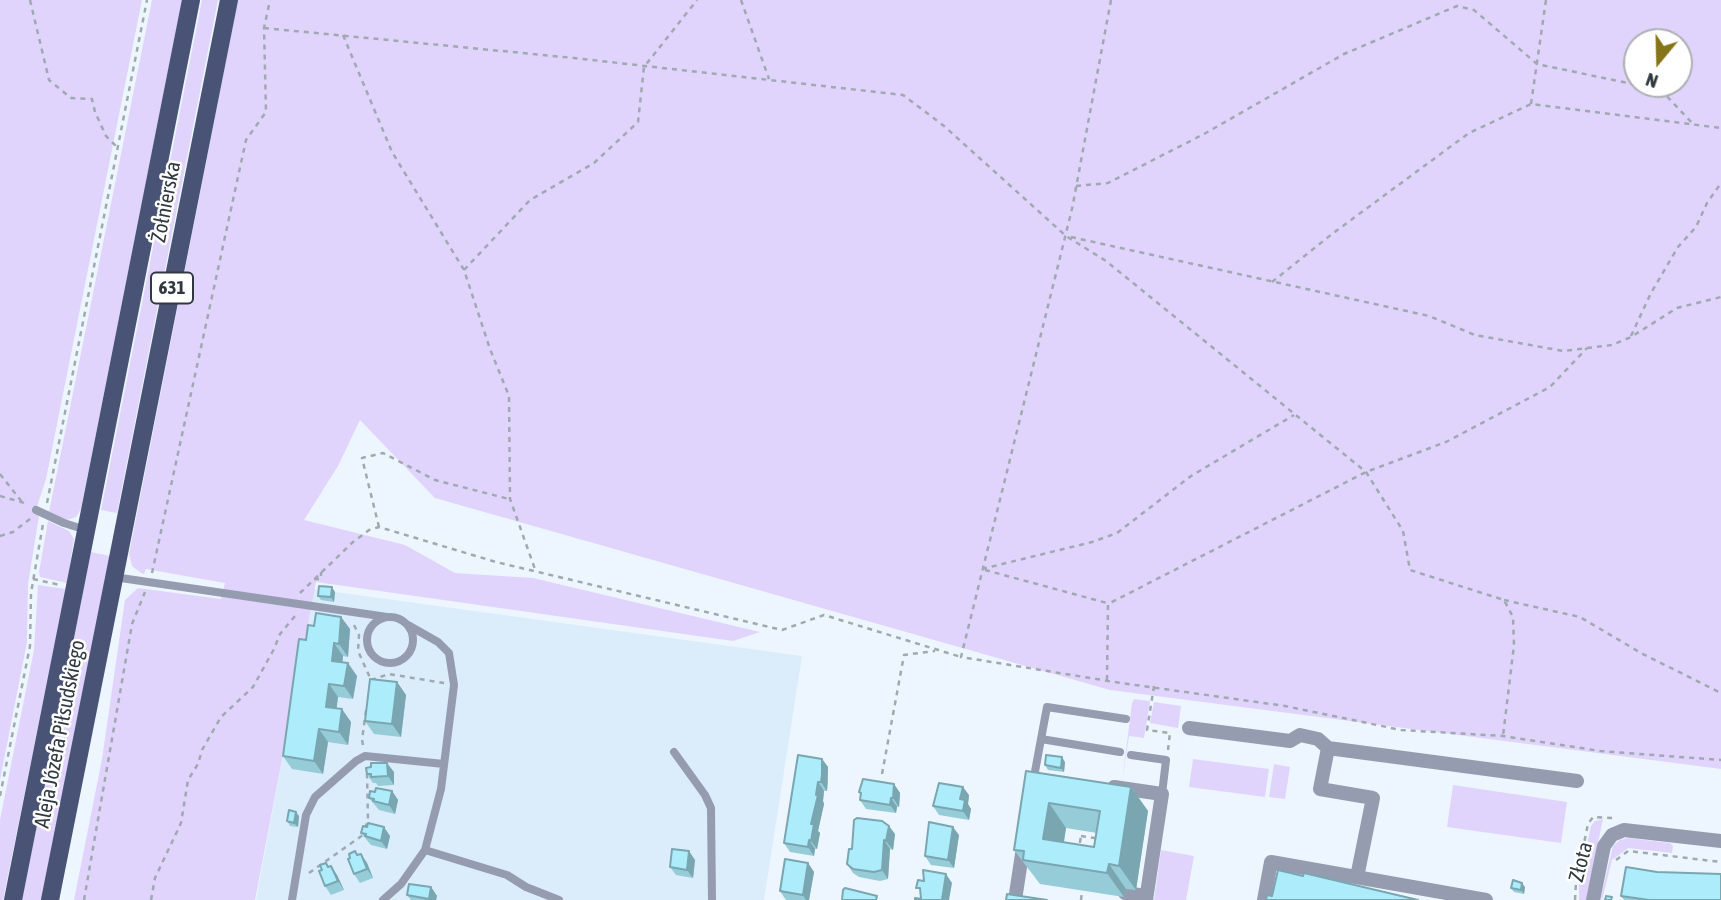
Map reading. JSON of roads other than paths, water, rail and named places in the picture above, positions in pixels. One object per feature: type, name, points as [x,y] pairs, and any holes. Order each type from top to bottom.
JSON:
[{"type":"main road","name":"Żołnierska","points":[[79,569],[191,0]]},
{"type":"main road","name":"Żołnierska","points":[[114,577],[229,0]]},
{"type":"main road","name":"Aleja Józefa Piłsudskiego","points":[[13,900],[79,569]]},
{"type":"main road","name":"Aleja Józefa Piłsudskiego","points":[[50,900],[114,577]]},
{"type":"street","points":[[1189,728],[1290,741],[1300,735],[1318,739],[1328,748],[1577,781]]},
{"type":"street","points":[[1328,748],[1320,789],[1373,798],[1357,877]]},
{"type":"street","points":[[1099,785],[1162,794],[1146,898],[1125,893]]},
{"type":"street","points":[[1015,900],[1024,878],[1026,826]]},
{"type":"street","name":"Złota","points":[[1593,900],[1604,846],[1612,835],[1624,830],[1721,842]]},
{"type":"street","points":[[1264,900],[1272,862],[1486,900]]},
{"type":"lane","points":[[36,510],[86,530]]},
{"type":"lane","points":[[114,577],[394,617],[438,642],[449,653],[454,685],[433,824],[425,850],[401,884],[383,900]]},
{"type":"lane","points":[[387,617],[379,620],[369,632],[369,647],[379,660],[394,663],[408,655],[413,640],[408,625]]},
{"type":"lane","points":[[1037,781],[1046,707],[1126,719]]},
{"type":"lane","points":[[1041,739],[1120,752]]},
{"type":"lane","points":[[674,751],[711,808],[712,900]]},
{"type":"lane","points":[[1130,755],[1166,760],[1162,794]]},
{"type":"lane","points":[[292,900],[306,815],[315,797],[365,756],[444,764]]},
{"type":"lane","points":[[425,850],[507,875],[526,887],[559,900]]}]
